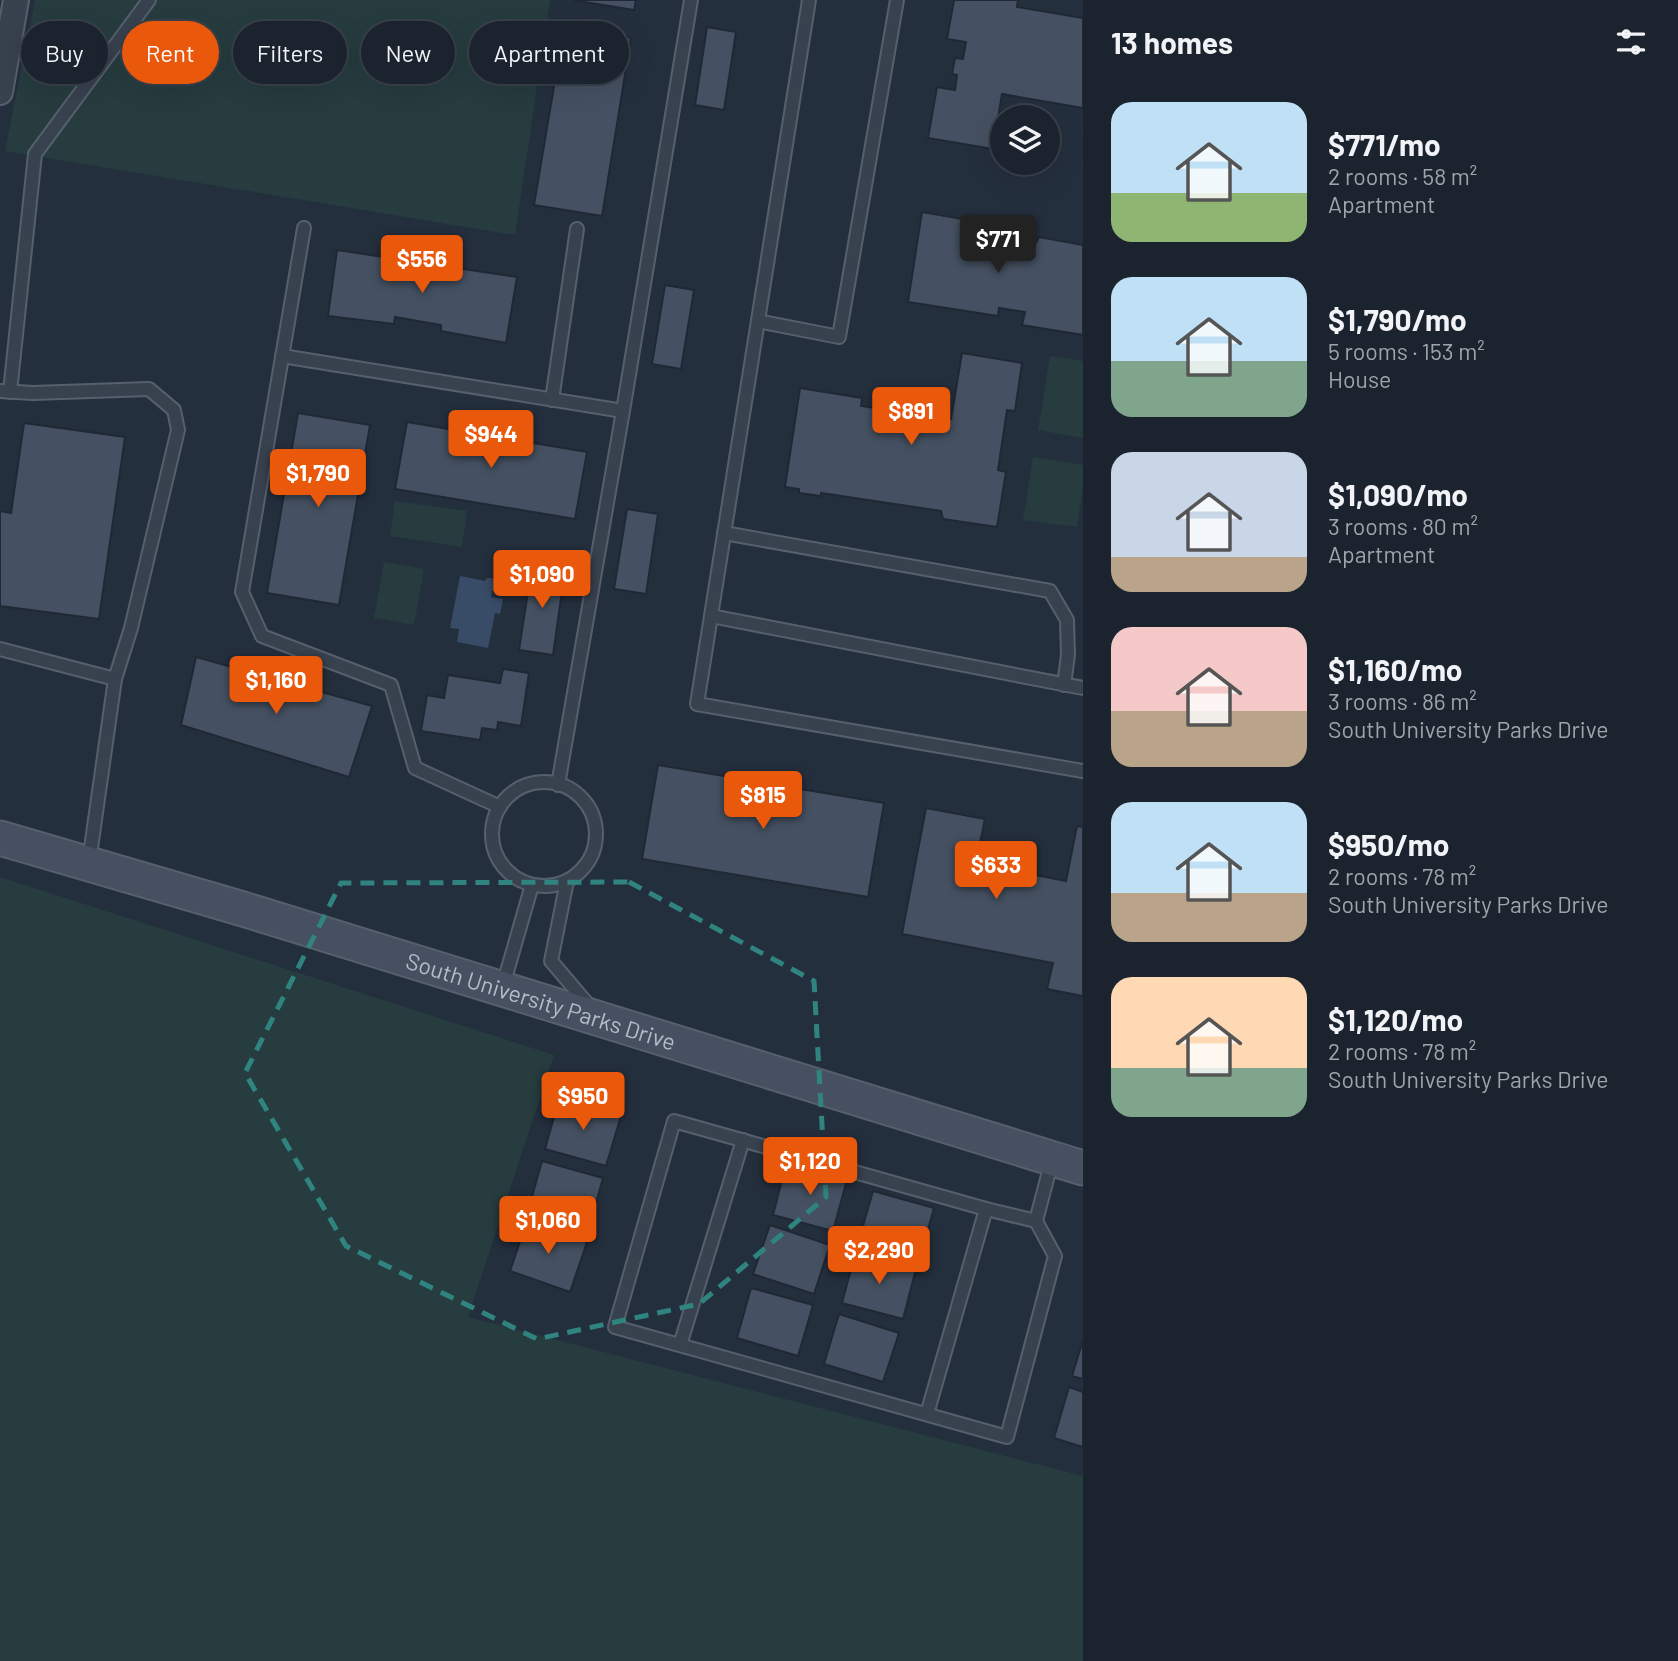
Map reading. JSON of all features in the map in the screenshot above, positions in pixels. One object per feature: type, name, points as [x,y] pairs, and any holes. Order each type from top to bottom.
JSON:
[{"type":"main road","name":"South University Parks Drive","points":[[0,838],[1068,1163]]},
{"type":"street","points":[[0,92],[16,0]]},
{"type":"lane","points":[[89,864],[116,679],[131,628],[178,430],[174,410],[149,389],[5,392],[35,154],[149,0]]},
{"type":"lane","points":[[558,785],[691,0]]},
{"type":"lane","points":[[809,0],[697,704],[1083,771]]},
{"type":"lane","points":[[758,321],[839,337],[897,0]]},
{"type":"lane","points":[[304,228],[242,592],[262,636],[391,685],[415,768],[500,807]]},
{"type":"lane","points":[[552,400],[577,229]]},
{"type":"lane","points":[[282,356],[623,411]]},
{"type":"lane","points":[[724,533],[1051,591],[1067,620],[1068,655],[1063,685]]},
{"type":"lane","points":[[711,616],[1083,688]]},
{"type":"lane","points":[[0,649],[116,679]]},
{"type":"lane","points":[[533,783],[558,785],[579,796],[589,809],[595,824],[595,841],[591,856],[581,870],[567,881],[549,886],[531,885],[515,878],[502,866],[494,850],[491,832],[495,815],[504,800],[517,789],[533,783]]},
{"type":"lane","points":[[567,881],[551,961],[600,1019]]},
{"type":"lane","points":[[502,989],[531,885]]},
{"type":"lane","points":[[674,1121],[743,1140],[1036,1221],[1055,1256],[1007,1437],[615,1327],[674,1121]]},
{"type":"lane","points":[[680,1345],[743,1140]]},
{"type":"lane","points":[[1036,1221],[1068,1163]]},
{"type":"lane","points":[[927,1414],[986,1209]]},
{"type":"highlighted area","points":[[629,882],[814,981],[826,1197],[699,1304],[537,1339],[346,1246],[245,1073],[341,883]]},
{"type":"green space","points":[[35,0],[550,0],[547,21],[469,21],[469,84],[537,84],[515,235],[5,151],[21,70],[21,84],[108,84],[108,21],[31,21]]},
{"type":"green space","points":[[1050,356],[1083,361],[1083,438],[1038,430]]},
{"type":"green space","points":[[1033,457],[1083,465],[1083,487],[1077,527],[1023,520]]},
{"type":"green space","points":[[395,501],[467,511],[462,547],[390,536]]},
{"type":"green space","points":[[384,562],[424,569],[414,625],[374,618]]},
{"type":"green space","points":[[0,877],[554,1055],[468,1317],[1083,1476],[1083,1661],[0,1661]]},
{"type":"water","points":[[460,576],[485,581],[487,578],[498,579],[496,591],[492,591],[491,597],[503,599],[500,614],[495,613],[488,648],[457,642],[459,629],[450,628]]},
{"type":"building","points":[[572,0],[636,0],[634,10]]},
{"type":"building","points":[[954,0],[1018,0],[1017,7],[1083,18],[1083,108],[1002,94],[1000,105],[990,105],[990,148],[928,138],[937,87],[955,90],[957,75],[952,74],[955,58],[963,59],[966,42],[947,39]]},
{"type":"building","points":[[707,27],[736,32],[724,110],[695,105]]},
{"type":"building","points":[[554,84],[624,84],[602,216],[534,205]]},
{"type":"building","points":[[922,212],[968,220],[967,227],[1008,233],[1006,244],[1033,248],[1039,237],[1083,245],[1083,335],[1022,325],[1025,312],[999,308],[998,316],[908,302]]},
{"type":"building","points":[[337,250],[517,277],[506,343],[441,331],[441,325],[395,317],[394,324],[328,316]]},
{"type":"building","points":[[665,285],[694,290],[681,369],[652,364]]},
{"type":"building","points":[[962,353],[1022,363],[1015,411],[1007,410],[998,470],[1006,472],[997,527],[943,519],[941,511],[821,493],[821,496],[799,493],[799,489],[785,487],[800,388],[862,398],[861,406],[951,419]]},
{"type":"building","points":[[298,413],[370,425],[339,605],[267,593]]},
{"type":"building","points":[[407,422],[587,452],[575,519],[395,489]]},
{"type":"building","points":[[24,423],[125,437],[99,619],[0,606],[0,511],[11,513]]},
{"type":"building","points":[[627,509],[658,514],[646,594],[614,589]]},
{"type":"building","points":[[532,565],[565,570],[553,655],[519,650]]},
{"type":"building","points":[[196,657],[372,706],[349,777],[181,725]]},
{"type":"building","points":[[503,669],[529,673],[521,726],[498,722],[497,730],[482,728],[480,740],[421,731],[427,695],[444,698],[448,675],[500,683]]},
{"type":"building","points":[[658,765],[884,803],[868,897],[642,859]]},
{"type":"building","points":[[926,808],[985,819],[976,863],[1066,881],[1077,826],[1083,827],[1083,996],[1047,989],[1053,963],[902,934]]},
{"type":"building","points":[[559,1099],[621,1116],[606,1166],[545,1149]]},
{"type":"building","points":[[542,1161],[603,1178],[589,1228],[528,1211]]},
{"type":"building","points":[[786,1164],[847,1180],[833,1231],[773,1215]]},
{"type":"building","points":[[873,1191],[934,1208],[920,1258],[859,1240]]},
{"type":"building","points":[[527,1221],[587,1242],[570,1292],[510,1271]]},
{"type":"building","points":[[770,1225],[830,1245],[814,1294],[753,1274]]},
{"type":"building","points":[[855,1254],[916,1269],[903,1319],[842,1303]]},
{"type":"building","points":[[751,1288],[813,1305],[798,1356],[737,1338]]},
{"type":"building","points":[[839,1314],[899,1333],[883,1382],[824,1364]]},
{"type":"building","points":[[1083,1340],[1083,1379],[1072,1376]]},
{"type":"building","points":[[1069,1387],[1083,1392],[1083,1447],[1054,1438]]}]
